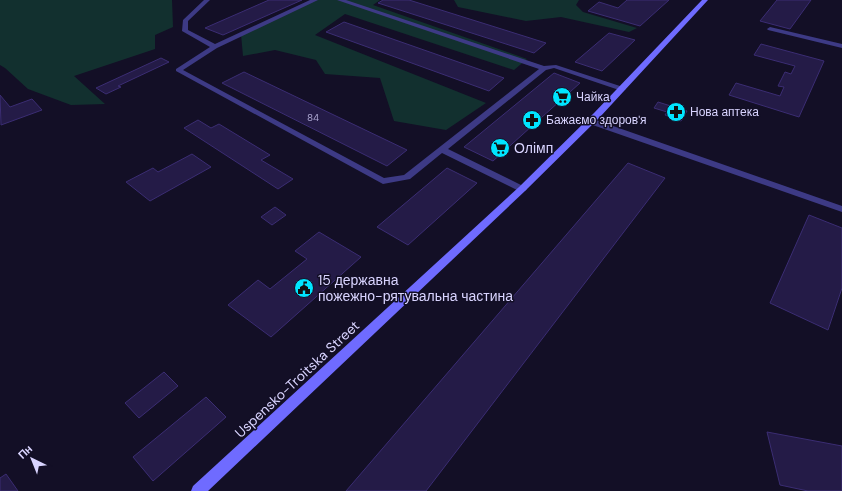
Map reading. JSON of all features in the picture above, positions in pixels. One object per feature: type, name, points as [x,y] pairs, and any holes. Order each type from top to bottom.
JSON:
[{"type":"main road","name":"Uspensko-Troitska Street","points":[[198,491],[522,189],[622,88],[705,0]]},
{"type":"lane","points":[[207,0],[184,21],[186,31],[215,47]]},
{"type":"lane","points":[[315,0],[215,47],[178,70],[383,181],[407,177],[544,68],[554,66],[622,88]]},
{"type":"lane","points":[[340,0],[544,68]]},
{"type":"lane","points":[[770,29],[842,46]]},
{"type":"lane","points":[[590,121],[842,209]]},
{"type":"lane","points":[[441,150],[522,189]]},
{"type":"green space","points":[[0,0],[172,0],[173,27],[155,35],[155,49],[74,76],[105,104],[71,105],[28,89],[0,65]]},
{"type":"green space","points":[[313,0],[380,0],[373,5],[527,59],[514,70],[345,14],[315,35],[486,103],[446,130],[394,121],[380,78],[325,74],[316,60],[275,50],[243,56],[241,34]]},
{"type":"green space","points":[[454,0],[579,0],[576,5],[583,12],[637,28],[629,32],[561,17],[526,21],[458,7]]},
{"type":"building","points":[[269,0],[302,0],[223,35],[205,28]]},
{"type":"building","points":[[383,0],[409,0],[546,43],[534,53],[378,3]]},
{"type":"building","points":[[627,0],[669,0],[640,26],[588,11],[599,2],[618,8]]},
{"type":"building","points":[[777,0],[811,0],[790,29],[760,21]]},
{"type":"building","points":[[344,22],[504,78],[489,91],[326,32]]},
{"type":"building","points":[[609,33],[635,40],[602,71],[575,62]]},
{"type":"building","points":[[761,44],[824,61],[799,117],[729,95],[736,83],[780,96],[784,87],[778,86],[785,72],[791,74],[795,66],[754,55]]},
{"type":"building","points":[[161,58],[169,62],[118,86],[121,87],[106,94],[96,88]]},
{"type":"building","points":[[244,72],[407,150],[387,166],[222,83]]},
{"type":"building","points":[[554,73],[580,83],[493,161],[464,147]]},
{"type":"building","points":[[0,95],[10,107],[32,99],[42,110],[1,125]]},
{"type":"building","name":"Нова аптека","points":[[658,102],[687,111],[681,121],[665,115],[667,112],[654,108]]},
{"type":"building","points":[[198,120],[211,128],[219,124],[270,155],[261,160],[293,179],[278,189],[184,128]]},
{"type":"building","points":[[192,154],[211,167],[150,201],[126,182],[153,168],[158,172]]},
{"type":"building","points":[[628,163],[665,178],[426,491],[346,491]]},
{"type":"building","points":[[447,168],[477,183],[408,245],[377,227]]},
{"type":"building","points":[[275,207],[286,215],[272,225],[261,217]]},
{"type":"building","points":[[809,215],[842,228],[842,288],[828,330],[770,303]]},
{"type":"building","points":[[319,232],[361,257],[271,337],[228,305],[258,280],[270,289],[307,259],[295,251]]},
{"type":"building","points":[[164,372],[178,386],[139,418],[125,403]]},
{"type":"building","points":[[206,397],[226,417],[153,481],[133,457]]},
{"type":"building","points":[[767,432],[842,446],[842,491],[808,491],[780,485]]},
{"type":"building","points":[[6,474],[18,491],[0,491],[0,478]]},
{"type":"place","name":"Чайка","points":[[562,97]]},
{"type":"place","name":"Нова аптека","points":[[676,112]]},
{"type":"place","name":"Бажаємо здоров'я","points":[[532,120]]},
{"type":"place","name":"Олімп","points":[[500,148]]},
{"type":"place","name":"15 державна пожежно-рятувальна частина","points":[[304,288]]}]
